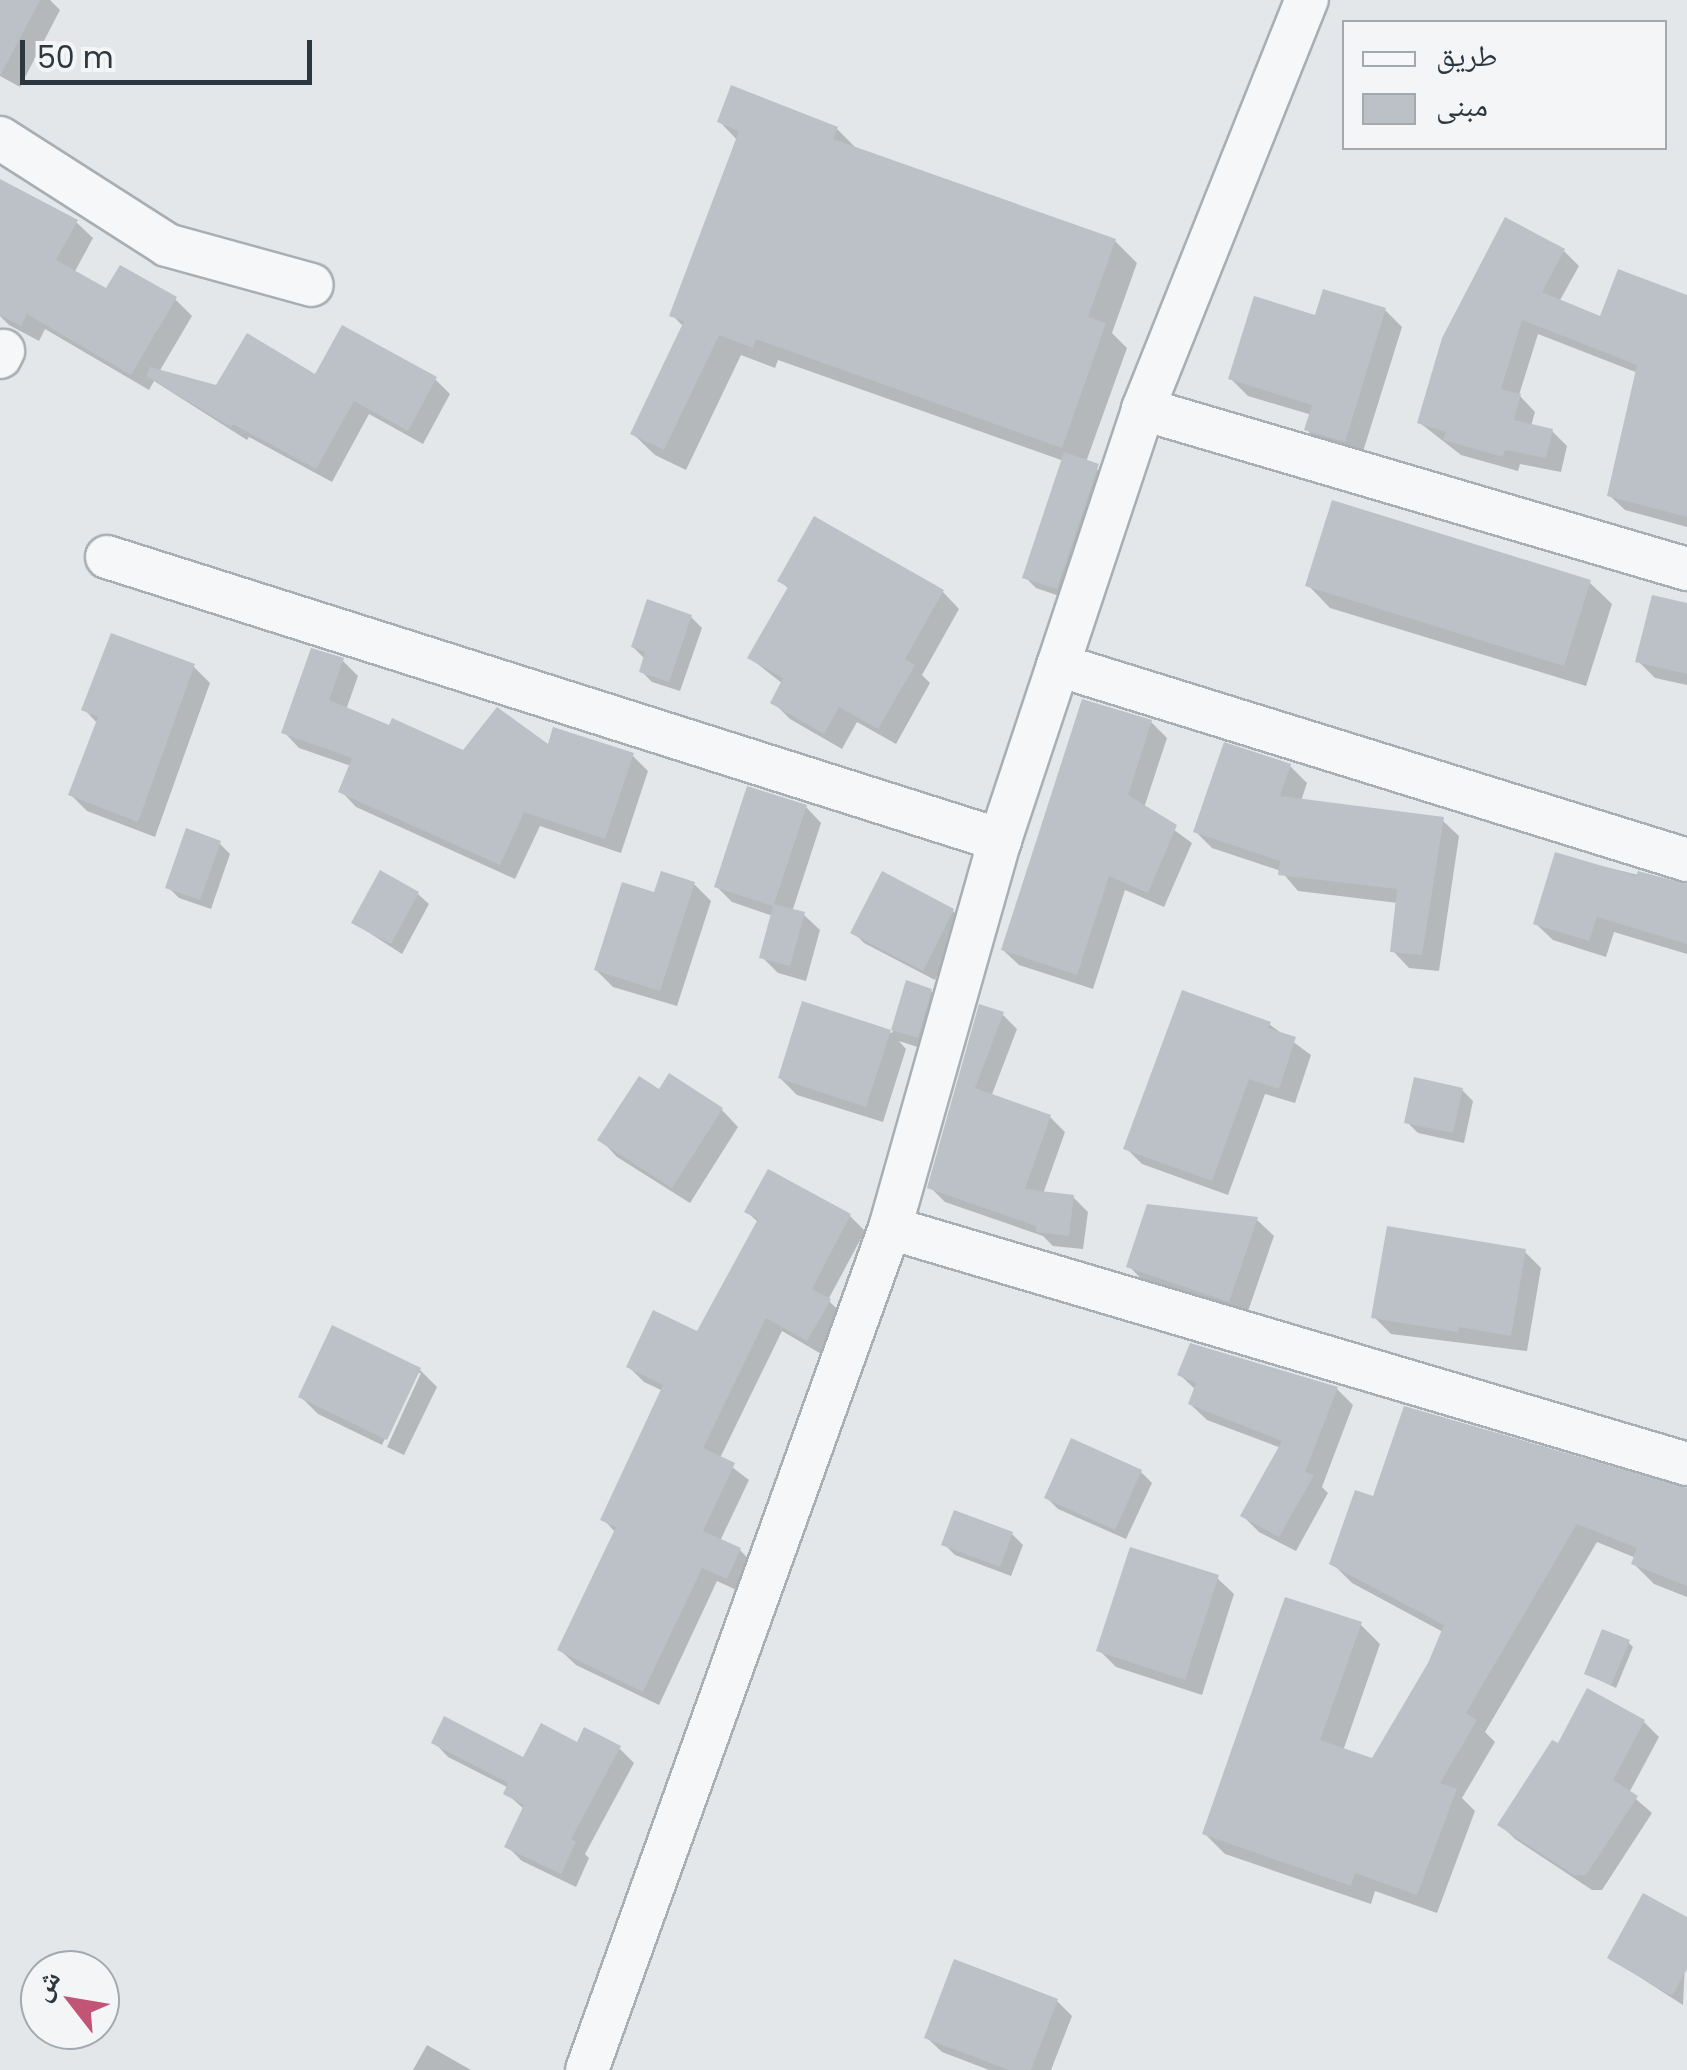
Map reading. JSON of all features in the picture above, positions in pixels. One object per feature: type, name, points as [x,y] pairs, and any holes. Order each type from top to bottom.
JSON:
[{"type":"street","points":[[587,2070],[890,1228],[1000,840],[1143,409],[1308,0]]},
{"type":"street","points":[[0,138],[166,245],[312,286]]},
{"type":"street","points":[[1143,409],[1687,569]]},
{"type":"street","points":[[107,558],[1000,840]]},
{"type":"street","points":[[1058,665],[1687,860]]},
{"type":"street","points":[[890,1228],[1687,1464]]},
{"type":"building","points":[[0,0],[40,0],[0,76]]},
{"type":"building","points":[[731,85],[838,127],[833,139],[1116,239],[1088,317],[1106,323],[1062,448],[756,339],[753,348],[719,335],[664,450],[630,434],[684,321],[669,316],[739,131],[717,122]]},
{"type":"building","points":[[0,179],[78,220],[56,260],[106,288],[120,265],[177,297],[131,375],[27,314],[21,326],[0,315]]},
{"type":"building","points":[[1505,217],[1565,249],[1542,292],[1600,316],[1618,269],[1687,295],[1687,517],[1607,496],[1637,365],[1522,320],[1501,389],[1521,394],[1514,420],[1553,429],[1546,458],[1505,450],[1503,457],[1443,440],[1446,432],[1417,423],[1442,338]]},
{"type":"building","points":[[1323,289],[1386,308],[1345,442],[1304,430],[1312,405],[1228,379],[1254,296],[1315,315]]},
{"type":"building","points":[[342,325],[437,377],[408,431],[354,401],[316,469],[233,424],[231,427],[146,376],[150,367],[216,385],[247,333],[315,374]]},
{"type":"building","points":[[1064,452],[1099,464],[1057,589],[1022,578]]},
{"type":"building","points":[[1332,500],[1591,580],[1564,666],[1305,586]]},
{"type":"building","points":[[814,516],[944,590],[905,659],[915,665],[878,729],[839,707],[824,734],[770,703],[783,678],[747,658],[788,587],[777,581]]},
{"type":"building","points":[[1652,595],[1687,603],[1687,674],[1635,662]]},
{"type":"building","points":[[647,599],[692,615],[669,682],[639,672],[645,652],[631,647]]},
{"type":"building","points":[[111,633],[195,664],[138,822],[68,795],[98,717],[81,710]]},
{"type":"building","points":[[311,648],[344,658],[329,700],[389,725],[392,718],[463,750],[497,707],[548,744],[553,727],[634,753],[605,839],[524,812],[500,865],[338,792],[352,758],[281,733]]},
{"type":"building","points":[[1082,699],[1152,720],[1128,795],[1177,825],[1148,893],[1109,876],[1077,975],[1001,950]]},
{"type":"building","points":[[1224,742],[1291,764],[1280,796],[1444,817],[1422,955],[1390,952],[1397,889],[1278,875],[1280,861],[1193,832]]},
{"type":"building","points":[[747,786],[807,805],[774,904],[805,912],[790,966],[759,958],[773,906],[714,887]]},
{"type":"building","points":[[186,828],[221,841],[200,900],[165,888]]},
{"type":"building","points":[[1555,852],[1636,876],[1638,871],[1687,884],[1687,944],[1597,917],[1589,941],[1533,924]]},
{"type":"building","points":[[380,870],[419,892],[391,944],[351,923]]},
{"type":"building","points":[[661,871],[695,882],[660,991],[594,970],[622,882],[654,892]]},
{"type":"building","points":[[882,871],[954,909],[923,971],[850,933]]},
{"type":"building","points":[[906,980],[932,989],[918,1038],[891,1030]]},
{"type":"building","points":[[1182,990],[1271,1022],[1268,1028],[1296,1037],[1279,1089],[1249,1079],[1212,1181],[1123,1149]]},
{"type":"building","points":[[802,1001],[891,1030],[866,1107],[778,1078]]},
{"type":"building","points":[[979,1004],[1004,1012],[975,1088],[1051,1115],[1025,1189],[1074,1195],[1069,1236],[1036,1232],[1036,1226],[927,1188]]},
{"type":"building","points":[[669,1073],[723,1108],[672,1188],[597,1140],[639,1076],[659,1089]]},
{"type":"building","points":[[1414,1077],[1463,1088],[1453,1133],[1404,1123]]},
{"type":"building","points":[[768,1169],[851,1214],[812,1289],[831,1299],[807,1341],[766,1318],[703,1448],[735,1463],[703,1531],[741,1548],[727,1579],[702,1568],[643,1692],[557,1650],[616,1527],[600,1520],[663,1385],[626,1367],[653,1310],[697,1331],[758,1219],[744,1212]]},
{"type":"building","points":[[1147,1204],[1258,1217],[1229,1302],[1126,1267]]},
{"type":"building","points":[[1387,1226],[1526,1249],[1511,1336],[1371,1318]]},
{"type":"building","points":[[332,1325],[421,1368],[387,1440],[298,1397]]},
{"type":"building","points":[[1190,1343],[1338,1387],[1305,1472],[1314,1475],[1279,1537],[1240,1516],[1282,1441],[1188,1404],[1196,1383],[1177,1375]]},
{"type":"building","points":[[1404,1406],[1687,1488],[1687,1586],[1631,1564],[1637,1548],[1577,1524],[1466,1713],[1477,1720],[1440,1783],[1457,1789],[1417,1895],[1355,1873],[1351,1886],[1202,1834],[1285,1597],[1362,1622],[1320,1740],[1372,1758],[1428,1663],[1444,1625],[1329,1564],[1355,1490],[1373,1496]]},
{"type":"building","points":[[1071,1438],[1142,1470],[1115,1530],[1044,1498]]},
{"type":"building","points":[[954,1510],[1013,1532],[1000,1567],[941,1545]]},
{"type":"building","points":[[1130,1547],[1219,1575],[1185,1680],[1096,1651]]},
{"type":"building","points":[[1602,1629],[1630,1640],[1611,1685],[1584,1674]]},
{"type":"building","points":[[1587,1688],[1645,1720],[1613,1780],[1638,1796],[1586,1875],[1574,1875],[1497,1825],[1552,1740],[1558,1743]]},
{"type":"building","points":[[444,1716],[523,1757],[541,1723],[577,1742],[584,1727],[621,1746],[571,1839],[576,1842],[561,1874],[504,1847],[524,1805],[503,1794],[508,1783],[431,1743]]},
{"type":"building","points":[[1643,1893],[1687,1917],[1687,1969],[1672,1996],[1607,1958]]},
{"type":"building","points":[[954,1959],[1058,1999],[1031,2070],[1009,2070],[924,2038]]}]
